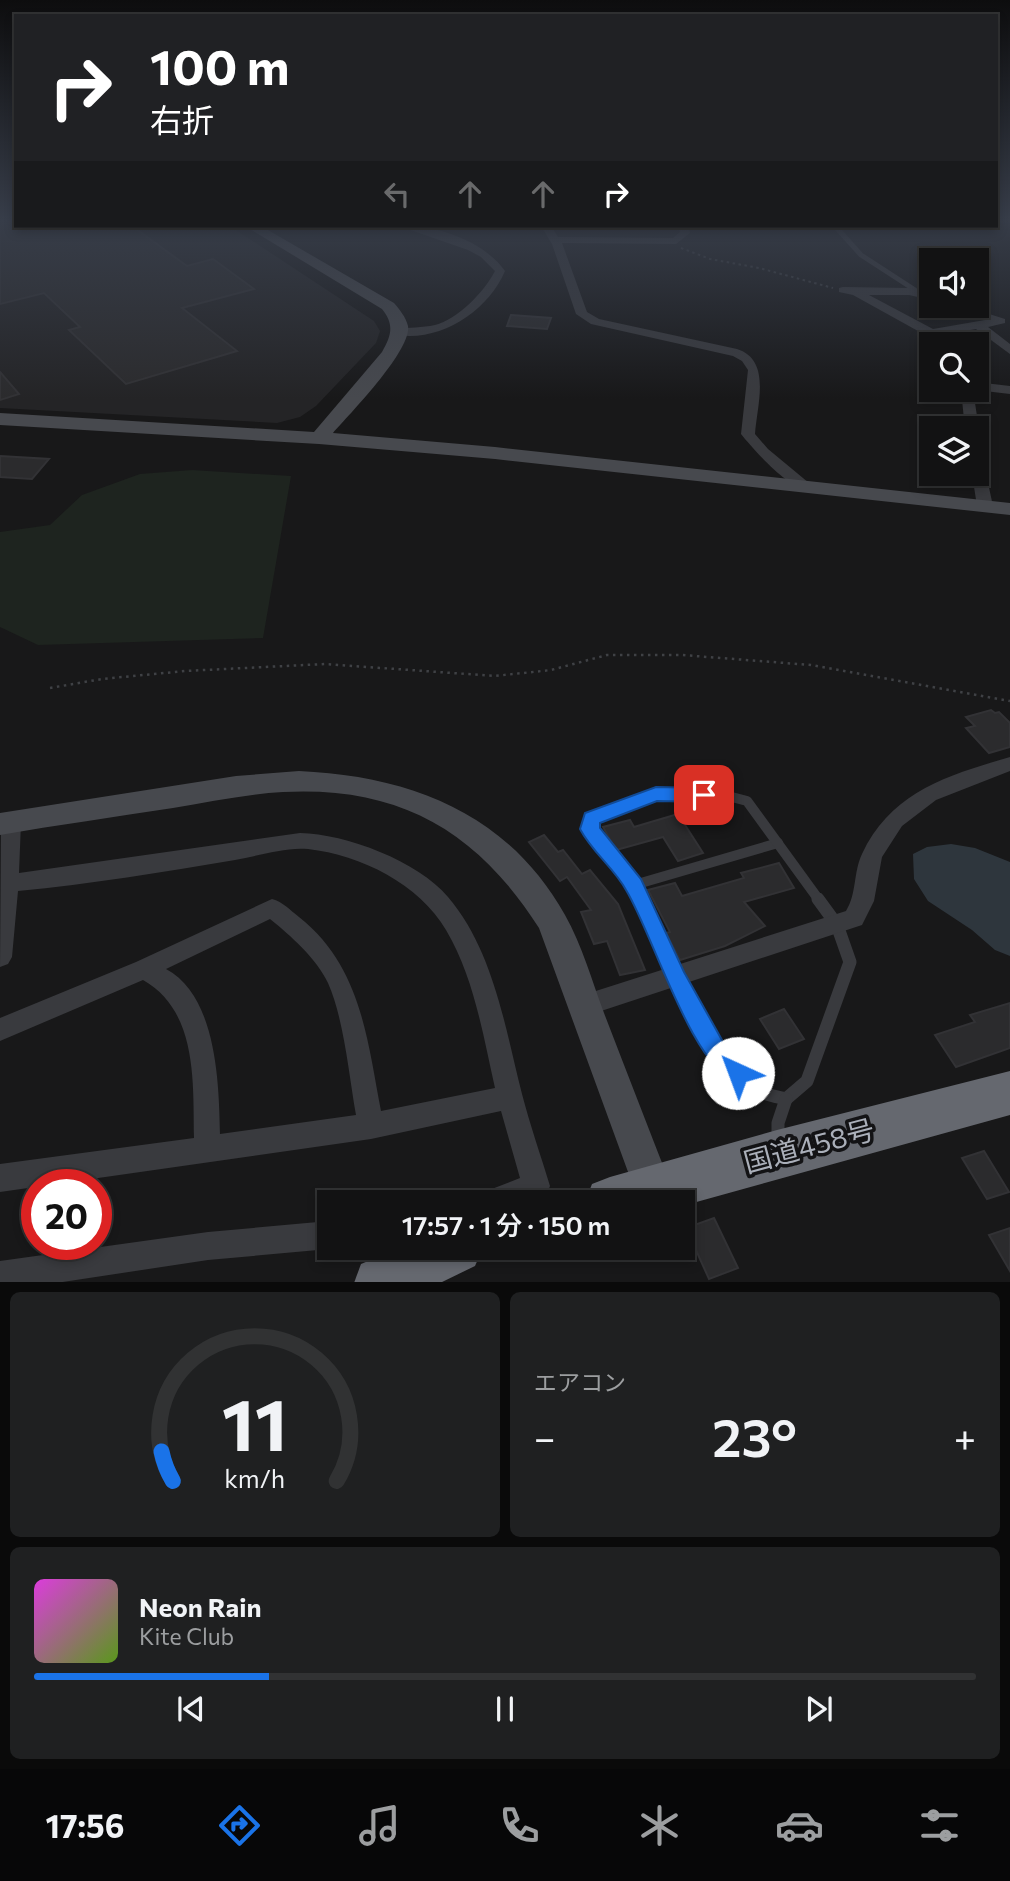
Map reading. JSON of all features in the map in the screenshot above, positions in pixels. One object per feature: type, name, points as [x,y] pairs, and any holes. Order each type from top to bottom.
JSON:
[{"type":"highway","name":"国道458号","points":[[653,1190],[777,1154],[1010,1093]]},
{"type":"highway","points":[[382,1282],[431,1260]]},
{"type":"street","points":[[319,438],[391,354],[401,332],[396,317],[388,306],[342,279]]},
{"type":"street","points":[[401,332],[434,329],[451,323],[496,279]]},
{"type":"street","points":[[569,279],[582,314],[595,322],[737,353],[747,359],[754,370],[748,434],[763,452],[804,486]]},
{"type":"street","points":[[843,290],[857,293],[919,292]]},
{"type":"street","points":[[857,293],[929,332]]},
{"type":"street","points":[[937,332],[1005,322]]},
{"type":"street","points":[[979,325],[1010,350]]},
{"type":"street","points":[[989,388],[1010,390]]},
{"type":"street","points":[[0,419],[319,438],[591,462],[1010,509]]},
{"type":"street","points":[[981,486],[985,506]]},
{"type":"street","points":[[586,1005],[854,918],[865,903],[872,856],[887,830],[910,805],[942,788],[1010,764]]},
{"type":"street","points":[[0,957],[8,883],[5,823],[254,784],[298,781],[338,782],[375,788],[414,800],[451,817],[513,864],[535,891],[553,923],[586,1005],[631,1190]]},
{"type":"street","points":[[8,883],[64,878],[305,840],[360,853],[405,875],[439,902],[462,939],[478,982],[536,1186],[526,1190]]},
{"type":"street","points":[[0,1030],[144,969],[272,908],[303,933],[338,978],[354,1032],[372,1126]]},
{"type":"street","points":[[144,969],[168,982],[191,1016],[201,1045],[206,1088],[207,1148]]},
{"type":"street","points":[[0,1178],[372,1126],[510,1097]]},
{"type":"street","points":[[0,1276],[208,1246],[317,1236]]},
{"type":"lane","points":[[897,279],[915,290]]},
{"type":"lane","points":[[777,1154],[778,1123],[786,1099],[807,1081],[850,962],[837,925],[747,801],[728,796],[656,794],[592,818],[590,829],[634,885],[676,977],[719,1056],[758,1091],[786,1099]]},
{"type":"lane","points":[[634,885],[778,843]]},
{"type":"path","points":[[800,279],[843,290]]},
{"type":"path","points":[[50,688],[102,679],[185,671],[325,664],[495,676],[551,670],[607,655],[682,655],[811,665],[1010,701]]},
{"type":"shaded area","points":[[0,279],[310,279],[374,321],[380,331],[376,343],[316,406],[300,417],[277,423],[0,408]]},
{"type":"shaded area","points":[[192,470],[291,476],[263,638],[38,645],[0,627],[0,532],[50,525],[82,495],[140,474]]},
{"type":"shaded area","points":[[951,844],[975,848],[1010,862],[1010,956],[995,950],[972,930],[928,901],[914,879],[913,854],[927,847]]},
{"type":"building","points":[[0,279],[240,279],[254,289],[182,308],[237,351],[126,384],[69,330],[80,327],[44,293],[0,304]]},
{"type":"building","points":[[511,315],[551,318],[547,329],[507,326]]},
{"type":"building","points":[[0,372],[19,394],[0,400]]},
{"type":"building","points":[[0,456],[49,459],[32,479],[0,477]]},
{"type":"building","points":[[991,710],[999,712],[1010,723],[1010,747],[989,753],[966,728],[975,726],[966,717]]},
{"type":"building","points":[[678,814],[703,853],[678,861],[663,837],[616,850],[603,827],[630,820],[634,827]]},
{"type":"building","points":[[544,835],[558,852],[563,850],[582,874],[590,870],[618,904],[645,970],[620,975],[607,941],[594,944],[581,912],[591,910],[567,877],[560,881],[529,842]]},
{"type":"building","points":[[779,863],[794,888],[744,902],[765,926],[725,946],[680,960],[666,933],[670,932],[648,890],[675,883],[682,896],[744,878],[741,873]]},
{"type":"building","points":[[1010,1003],[1010,1048],[956,1067],[935,1035],[975,1022],[970,1015]]},
{"type":"building","points":[[784,1009],[804,1039],[779,1049],[760,1019]]},
{"type":"building","points":[[984,1151],[1009,1192],[987,1199],[962,1158]]},
{"type":"building","points":[[714,1218],[738,1268],[709,1279],[695,1248],[695,1225]]},
{"type":"building","points":[[1010,1228],[1010,1271],[989,1235]]},
{"type":"route","points":[[704,795],[656,794],[592,818],[590,829],[634,885],[676,977],[719,1056],[738,1073]]}]
